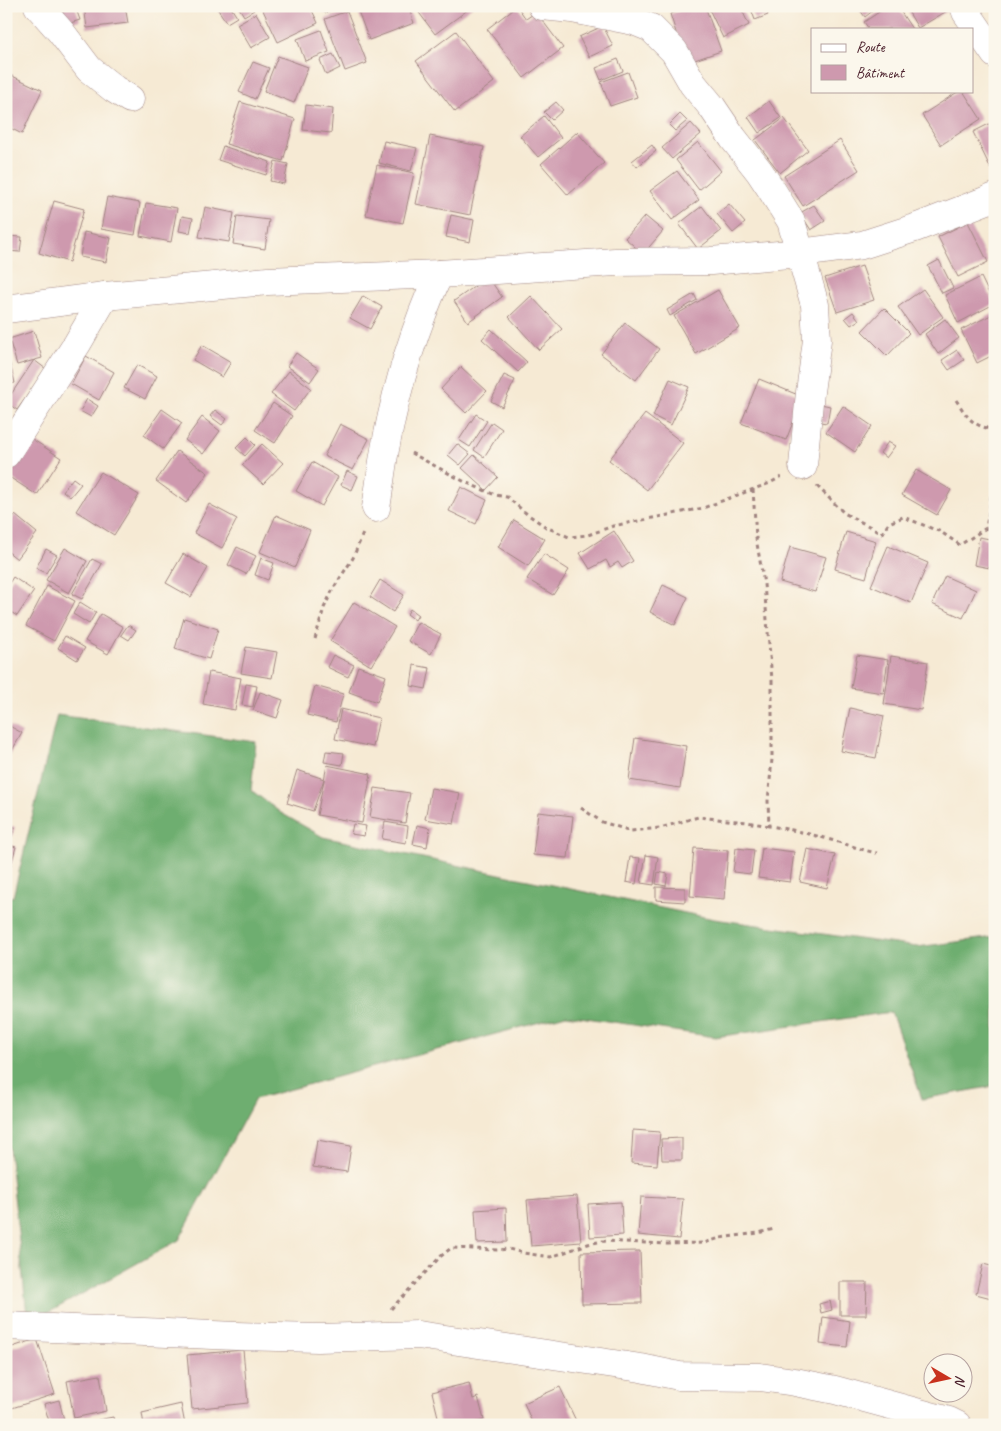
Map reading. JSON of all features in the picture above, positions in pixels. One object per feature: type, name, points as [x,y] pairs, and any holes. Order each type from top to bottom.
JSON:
[{"type":"street","points":[[38,6],[61,32],[89,69],[130,99]]},
{"type":"street","points":[[542,6],[572,9],[634,20],[652,28],[674,51],[693,84],[771,188],[791,221],[815,305],[817,340],[803,466]]},
{"type":"street","points":[[964,6],[966,12],[995,54]]},
{"type":"street","points":[[6,309],[105,296],[268,281],[439,274],[615,262],[711,261],[800,253],[862,245],[915,228],[995,197]]},
{"type":"street","points":[[376,508],[387,440],[401,378],[425,306],[439,274]]},
{"type":"street","points":[[6,454],[77,344],[105,296]]},
{"type":"street","points":[[6,1326],[318,1338],[418,1335],[641,1368],[679,1376],[760,1377],[795,1382],[892,1405],[957,1425]]},
{"type":"path","points":[[956,400],[968,419],[985,428],[995,430]]},
{"type":"path","points":[[387,440],[464,482],[507,498],[546,527],[569,537],[588,535],[613,526],[703,508],[770,483],[803,466],[818,488],[844,513],[882,533],[889,523],[903,517],[941,532],[960,545],[986,528],[995,460]]},
{"type":"path","points":[[753,489],[756,538],[764,584],[772,680],[772,759],[768,801],[769,826]]},
{"type":"path","points":[[315,639],[324,608],[352,558],[376,508]]},
{"type":"path","points":[[986,528],[995,531]]},
{"type":"path","points":[[581,808],[602,822],[632,831],[660,828],[698,817],[747,822],[792,830],[877,853]]},
{"type":"path","points":[[364,1337],[440,1257],[451,1248],[509,1249],[551,1257],[588,1244],[603,1241],[666,1244],[704,1243],[720,1238],[774,1230]]},
{"type":"green space","points":[[57,715],[256,742],[251,790],[281,813],[323,837],[714,919],[917,947],[995,937],[995,1086],[922,1099],[891,1012],[715,1037],[566,1015],[255,1099],[179,1240],[28,1324],[9,1149],[6,1140],[6,895],[13,897]]},
{"type":"building","points":[[61,6],[75,6],[80,20],[67,24]]},
{"type":"building","points":[[84,6],[125,6],[128,23],[87,28]]},
{"type":"building","points":[[220,6],[230,6],[237,17],[227,23],[217,8]]},
{"type":"building","points":[[238,6],[252,6],[254,10],[244,16]]},
{"type":"building","points":[[261,6],[310,6],[318,23],[278,42]]},
{"type":"building","points":[[321,6],[339,6],[325,13]]},
{"type":"building","points":[[372,6],[408,6],[414,23],[369,40],[358,11]]},
{"type":"building","points":[[414,6],[473,6],[435,34]]},
{"type":"building","points":[[517,6],[526,19],[536,12],[563,48],[524,78],[487,29]]},
{"type":"building","points":[[692,6],[705,6],[721,51],[686,63],[670,14]]},
{"type":"building","points":[[714,6],[740,6],[749,25],[723,38],[709,9]]},
{"type":"building","points":[[750,6],[764,6],[768,15],[755,20]]},
{"type":"building","points":[[857,6],[879,6],[865,17]]},
{"type":"building","points":[[888,6],[897,6],[911,28],[868,28],[864,22]]},
{"type":"building","points":[[905,6],[944,6],[947,11],[918,28]]},
{"type":"building","points":[[347,11],[367,63],[345,71],[325,19]]},
{"type":"building","points":[[256,13],[270,37],[251,48],[237,24]]},
{"type":"building","points":[[603,26],[613,46],[589,57],[579,37]]},
{"type":"building","points":[[321,30],[329,52],[305,61],[297,39]]},
{"type":"building","points":[[456,31],[494,82],[455,112],[416,61]]},
{"type":"building","points":[[333,54],[340,68],[326,75],[320,60]]},
{"type":"building","points":[[278,56],[308,67],[294,103],[264,91]]},
{"type":"building","points":[[618,59],[623,71],[601,80],[596,68]]},
{"type":"building","points":[[253,62],[269,68],[255,99],[239,92]]},
{"type":"building","points":[[628,72],[637,97],[610,106],[601,82]]},
{"type":"building","points":[[6,73],[42,90],[22,134],[6,126]]},
{"type":"building","points":[[957,92],[964,92],[981,119],[941,145],[922,115]]},
{"type":"building","points":[[769,101],[781,118],[759,133],[748,117]]},
{"type":"building","points":[[240,102],[295,119],[283,161],[226,144]]},
{"type":"building","points":[[556,102],[563,110],[552,120],[544,112]]},
{"type":"building","points":[[306,105],[333,109],[331,133],[303,130]]},
{"type":"building","points":[[680,114],[687,121],[675,131],[669,125]]},
{"type":"building","points":[[544,116],[561,138],[538,157],[520,136]]},
{"type":"building","points":[[784,118],[808,150],[780,173],[755,140]]},
{"type":"building","points":[[995,121],[995,167],[991,169],[973,132]]},
{"type":"building","points":[[691,123],[701,134],[672,159],[662,148]]},
{"type":"building","points":[[577,132],[604,163],[568,195],[541,164]]},
{"type":"building","points":[[430,136],[484,147],[470,215],[416,204]]},
{"type":"building","points":[[840,140],[859,170],[803,206],[784,176]]},
{"type":"building","points":[[384,141],[417,148],[411,171],[379,163]]},
{"type":"building","points":[[698,142],[721,171],[699,190],[676,160]]},
{"type":"building","points":[[652,145],[656,151],[637,167],[632,161]]},
{"type":"building","points":[[223,146],[270,162],[266,175],[218,160]]},
{"type":"building","points":[[275,161],[288,164],[284,184],[270,181]]},
{"type":"building","points":[[377,165],[414,173],[403,223],[366,215]]},
{"type":"building","points":[[677,171],[699,200],[672,220],[650,191]]},
{"type":"building","points":[[107,197],[140,203],[135,235],[101,229]]},
{"type":"building","points":[[54,201],[84,209],[69,262],[39,253]]},
{"type":"building","points":[[146,203],[177,208],[171,242],[140,236]]},
{"type":"building","points":[[729,204],[745,223],[733,233],[717,214]]},
{"type":"building","points":[[814,205],[825,221],[811,230],[800,213]]},
{"type":"building","points":[[702,206],[721,231],[698,249],[679,224]]},
{"type":"building","points":[[205,207],[234,213],[229,242],[199,237]]},
{"type":"building","points":[[451,215],[474,220],[470,242],[446,237]]},
{"type":"building","points":[[182,216],[193,218],[190,233],[179,231]]},
{"type":"building","points":[[237,216],[269,220],[265,249],[233,244]]},
{"type":"building","points":[[645,216],[663,231],[643,254],[625,238]]},
{"type":"building","points":[[968,222],[988,262],[958,277],[938,237]]},
{"type":"building","points":[[84,232],[111,238],[106,262],[80,257]]},
{"type":"building","points":[[6,236],[22,237],[20,252],[6,251]]},
{"type":"building","points":[[939,260],[953,288],[942,293],[928,266]]},
{"type":"building","points":[[862,266],[874,300],[837,312],[825,278]]},
{"type":"building","points":[[488,277],[502,297],[468,322],[454,301]]},
{"type":"building","points":[[981,277],[994,304],[958,323],[945,295]]},
{"type":"building","points":[[923,289],[943,317],[918,335],[898,307]]},
{"type":"building","points":[[718,290],[740,328],[696,354],[674,316]]},
{"type":"building","points":[[694,294],[697,300],[670,316],[667,310]]},
{"type":"building","points":[[363,296],[382,307],[370,329],[350,318]]},
{"type":"building","points":[[531,296],[562,329],[539,350],[509,317]]},
{"type":"building","points":[[884,308],[909,333],[887,356],[862,331]]},
{"type":"building","points":[[853,312],[859,320],[851,325],[845,318]]},
{"type":"building","points":[[995,313],[995,354],[977,363],[961,330]]},
{"type":"building","points":[[945,319],[959,338],[938,354],[925,334]]},
{"type":"building","points":[[625,323],[659,349],[636,380],[601,354]]},
{"type":"building","points":[[491,329],[527,362],[518,372],[482,339]]},
{"type":"building","points":[[34,331],[42,358],[17,365],[9,339]]},
{"type":"building","points":[[202,345],[231,362],[222,377],[193,360]]},
{"type":"building","points":[[6,349],[15,383],[6,385]]},
{"type":"building","points":[[957,350],[964,360],[949,370],[942,360]]},
{"type":"building","points":[[296,353],[319,369],[310,382],[287,366]]},
{"type":"building","points":[[86,356],[114,372],[99,400],[71,384]]},
{"type":"building","points":[[34,360],[46,369],[17,410],[6,402]]},
{"type":"building","points":[[137,365],[157,376],[145,399],[124,388]]},
{"type":"building","points":[[461,367],[487,391],[466,413],[441,389]]},
{"type":"building","points":[[289,371],[311,388],[294,411],[271,394]]},
{"type":"building","points":[[504,375],[515,380],[502,407],[491,401]]},
{"type":"building","points":[[670,379],[689,387],[671,425],[653,416]]},
{"type":"building","points":[[759,379],[803,397],[786,440],[741,423]]},
{"type":"building","points":[[87,399],[98,406],[91,417],[80,411]]},
{"type":"building","points":[[273,403],[292,416],[275,443],[255,430]]},
{"type":"building","points":[[816,403],[830,406],[827,423],[813,421]]},
{"type":"building","points":[[843,406],[872,426],[855,452],[826,432]]},
{"type":"building","points":[[162,409],[182,423],[163,449],[144,435]]},
{"type":"building","points":[[215,410],[227,419],[222,425],[210,416]]},
{"type":"building","points":[[476,414],[487,421],[470,447],[459,440]]},
{"type":"building","points":[[645,414],[683,443],[647,490],[609,460]]},
{"type":"building","points":[[202,417],[220,431],[203,454],[185,440]]},
{"type":"building","points":[[492,422],[502,429],[484,457],[474,450]]},
{"type":"building","points":[[340,424],[369,439],[353,470],[324,456]]},
{"type":"building","points":[[29,437],[61,458],[37,495],[6,475],[6,471]]},
{"type":"building","points":[[247,437],[255,445],[245,456],[236,448]]},
{"type":"building","points":[[888,442],[895,446],[886,458],[880,453]]},
{"type":"building","points":[[262,444],[283,463],[263,484],[242,465]]},
{"type":"building","points":[[457,444],[470,454],[460,465],[448,455]]},
{"type":"building","points":[[177,451],[208,473],[186,503],[156,481]]},
{"type":"building","points":[[474,455],[498,477],[486,490],[462,468]]},
{"type":"building","points":[[312,462],[338,477],[322,506],[296,491]]},
{"type":"building","points":[[916,470],[951,490],[937,515],[902,495]]},
{"type":"building","points":[[347,471],[358,476],[352,490],[341,485]]},
{"type":"building","points":[[101,472],[139,495],[114,535],[76,511]]},
{"type":"building","points":[[73,478],[81,484],[70,497],[63,491]]},
{"type":"building","points":[[461,487],[487,500],[476,524],[449,511]]},
{"type":"building","points":[[209,504],[237,519],[222,548],[194,533]]},
{"type":"building","points":[[15,515],[37,533],[17,559],[6,550],[6,526]]},
{"type":"building","points":[[276,515],[310,530],[295,567],[260,552]]},
{"type":"building","points":[[514,520],[545,539],[528,566],[498,547]]},
{"type":"building","points":[[614,531],[633,561],[622,568],[618,562],[610,567],[606,560],[590,569],[580,553]]},
{"type":"building","points":[[846,532],[876,541],[866,578],[835,569]]},
{"type":"building","points":[[979,537],[995,540],[995,569],[974,565]]},
{"type":"building","points":[[888,546],[928,563],[911,603],[871,586]]},
{"type":"building","points":[[237,547],[256,556],[246,574],[228,565]]},
{"type":"building","points":[[790,547],[826,557],[815,592],[780,582]]},
{"type":"building","points":[[65,548],[87,561],[69,593],[46,580]]},
{"type":"building","points":[[46,549],[57,555],[46,573],[36,568]]},
{"type":"building","points":[[183,554],[208,568],[191,597],[166,583]]},
{"type":"building","points":[[544,554],[569,570],[553,595],[527,579]]},
{"type":"building","points":[[261,558],[274,563],[268,580],[255,575]]},
{"type":"building","points":[[92,559],[102,564],[82,599],[72,594]]},
{"type":"building","points":[[945,576],[976,590],[963,618],[932,604]]},
{"type":"building","points":[[13,577],[34,591],[17,616],[6,609],[6,588]]},
{"type":"building","points":[[380,580],[404,595],[393,612],[370,597]]},
{"type":"building","points":[[663,585],[688,597],[675,625],[650,612]]},
{"type":"building","points":[[47,586],[75,601],[54,641],[26,626]]},
{"type":"building","points":[[80,602],[96,612],[89,624],[73,614]]},
{"type":"building","points":[[354,602],[395,627],[371,666],[330,641]]},
{"type":"building","points":[[410,609],[418,615],[415,620],[407,614]]},
{"type":"building","points":[[101,614],[123,627],[108,654],[85,641]]},
{"type":"building","points":[[184,618],[218,629],[209,659],[175,649]]},
{"type":"building","points":[[418,622],[441,634],[431,654],[408,641]]},
{"type":"building","points":[[128,625],[136,630],[129,640],[121,635]]},
{"type":"building","points":[[65,636],[85,648],[77,660],[58,648]]},
{"type":"building","points":[[246,647],[277,652],[272,678],[241,673]]},
{"type":"building","points":[[333,655],[354,665],[348,677],[327,667]]},
{"type":"building","points":[[857,655],[888,660],[883,693],[851,688]]},
{"type":"building","points":[[891,656],[928,662],[921,710],[884,704]]},
{"type":"building","points":[[414,665],[430,668],[426,689],[411,686]]},
{"type":"building","points":[[358,666],[386,676],[377,702],[349,692]]},
{"type":"building","points":[[209,672],[241,678],[235,710],[203,704]]},
{"type":"building","points":[[246,684],[257,686],[253,707],[242,705]]},
{"type":"building","points":[[315,686],[343,694],[336,722],[307,715]]},
{"type":"building","points":[[260,692],[283,700],[277,718],[253,710]]},
{"type":"building","points":[[850,708],[884,716],[876,758],[841,751]]},
{"type":"building","points":[[341,709],[379,718],[373,747],[335,739]]},
{"type":"building","points":[[6,724],[22,733],[6,761]]},
{"type":"building","points":[[635,738],[686,746],[680,788],[629,780]]},
{"type":"building","points":[[326,751],[344,753],[342,765],[324,762]]},
{"type":"building","points":[[327,765],[371,774],[362,823],[317,815]]},
{"type":"building","points":[[297,770],[324,779],[313,811],[287,803]]},
{"type":"building","points":[[375,788],[410,793],[405,823],[370,817]]},
{"type":"building","points":[[431,788],[460,793],[454,824],[425,819]]},
{"type":"building","points":[[538,812],[573,816],[568,858],[533,855]]},
{"type":"building","points":[[385,822],[408,826],[406,843],[382,839]]},
{"type":"building","points":[[6,824],[15,827],[11,838],[6,837]]},
{"type":"building","points":[[353,824],[366,826],[364,836],[351,834]]},
{"type":"building","points":[[417,825],[430,828],[427,847],[413,844]]},
{"type":"building","points":[[6,844],[16,847],[8,875],[6,875]]},
{"type":"building","points":[[694,848],[728,850],[724,899],[690,896]]},
{"type":"building","points":[[736,848],[754,850],[751,874],[733,872]]},
{"type":"building","points":[[762,848],[794,852],[790,882],[758,878]]},
{"type":"building","points":[[807,849],[835,855],[827,888],[800,882]]},
{"type":"building","points":[[646,855],[658,857],[654,885],[641,883]]},
{"type":"building","points":[[630,857],[640,858],[636,884],[626,882]]},
{"type":"building","points":[[658,872],[668,874],[666,886],[656,884]]},
{"type":"building","points":[[656,887],[685,888],[685,902],[656,900]]},
{"type":"building","points":[[633,1130],[660,1132],[657,1165],[631,1163]]},
{"type":"building","points":[[682,1138],[682,1160],[662,1160],[661,1139]]},
{"type":"building","points":[[317,1140],[351,1146],[347,1172],[313,1167]]},
{"type":"building","points":[[577,1196],[581,1242],[531,1246],[527,1200]]},
{"type":"building","points":[[641,1197],[683,1199],[679,1239],[638,1235]]},
{"type":"building","points":[[621,1202],[623,1235],[590,1237],[588,1204]]},
{"type":"building","points":[[506,1208],[507,1242],[477,1243],[475,1210]]},
{"type":"building","points":[[640,1251],[642,1303],[582,1304],[581,1252]]},
{"type":"building","points":[[983,1264],[995,1267],[995,1299],[976,1294]]},
{"type":"building","points":[[840,1282],[867,1282],[866,1315],[840,1315]]},
{"type":"building","points":[[830,1301],[832,1310],[821,1313],[819,1304]]},
{"type":"building","points":[[823,1317],[850,1321],[847,1347],[820,1344]]},
{"type":"building","points":[[37,1339],[55,1394],[12,1408],[6,1390],[6,1349]]},
{"type":"building","points":[[243,1350],[248,1403],[192,1409],[187,1355]]},
{"type":"building","points":[[100,1375],[106,1411],[74,1418],[67,1381]]},
{"type":"building","points":[[469,1383],[473,1399],[478,1397],[484,1420],[465,1425],[440,1425],[432,1392]]},
{"type":"building","points":[[560,1387],[578,1425],[533,1425],[524,1403]]},
{"type":"building","points":[[59,1400],[65,1424],[50,1425],[44,1404]]},
{"type":"building","points":[[181,1404],[185,1425],[144,1425],[142,1413]]},
{"type":"building","points":[[113,1417],[115,1425],[99,1425],[98,1420]]}]
